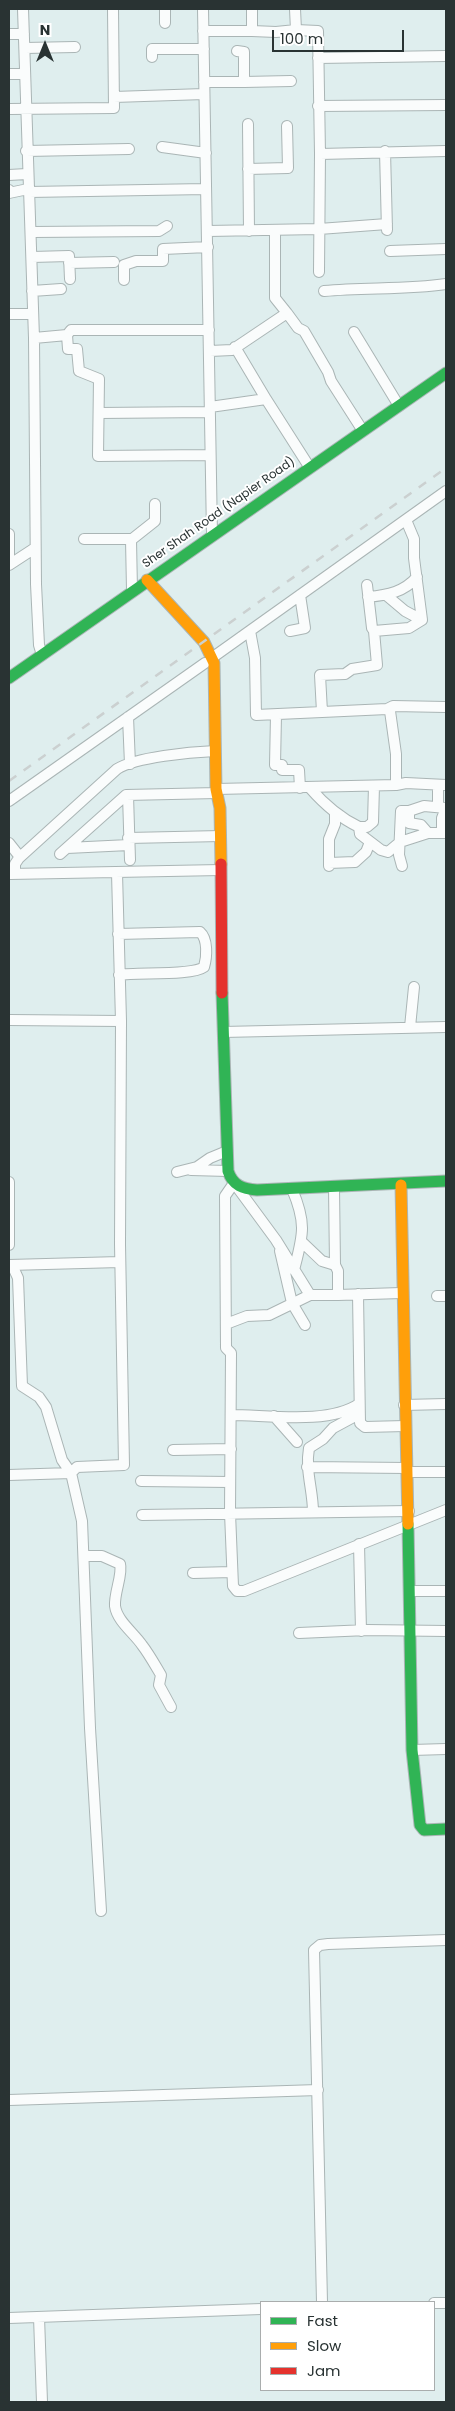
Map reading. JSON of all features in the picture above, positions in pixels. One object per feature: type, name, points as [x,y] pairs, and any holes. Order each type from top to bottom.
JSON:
[{"type":"street","points":[[24,9],[26,151],[32,232],[35,548],[39,645],[42,655]]},
{"type":"street","points":[[9,109],[114,108],[113,9]]},
{"type":"street","points":[[165,9],[165,23]]},
{"type":"street","points":[[203,9],[212,535]]},
{"type":"street","points":[[252,9],[252,31]]},
{"type":"street","points":[[295,9],[296,30]]},
{"type":"street","points":[[203,32],[276,32],[296,30],[318,32],[319,272]]},
{"type":"street","points":[[9,34],[24,34]]},
{"type":"street","points":[[25,48],[75,47]]},
{"type":"street","points":[[152,57],[152,48],[204,49]]},
{"type":"street","points":[[237,52],[244,52],[244,82]]},
{"type":"street","points":[[318,58],[446,56]]},
{"type":"street","points":[[9,74],[26,74]]},
{"type":"street","points":[[204,82],[291,81]]},
{"type":"street","points":[[114,97],[204,94]]},
{"type":"street","points":[[318,106],[446,104]]},
{"type":"street","points":[[248,124],[249,230]]},
{"type":"street","points":[[248,169],[288,168],[287,126]]},
{"type":"street","points":[[162,148],[206,153]]},
{"type":"street","points":[[26,151],[129,149]]},
{"type":"street","points":[[208,231],[387,227],[385,151]]},
{"type":"street","points":[[320,154],[446,151]]},
{"type":"street","points":[[9,175],[27,174]]},
{"type":"street","points":[[9,190],[9,192],[206,189]]},
{"type":"street","points":[[32,232],[159,230],[167,226]]},
{"type":"street","points":[[275,230],[275,298],[298,328],[304,331],[328,372],[331,381],[363,431]]},
{"type":"street","points":[[69,263],[163,261],[163,248],[208,247]]},
{"type":"street","points":[[390,251],[446,249]]},
{"type":"street","points":[[32,257],[69,256],[70,278]]},
{"type":"street","points":[[121,261],[124,280]]},
{"type":"street","points":[[324,291],[356,288],[414,288],[446,284]]},
{"type":"street","points":[[32,291],[61,289]]},
{"type":"street","points":[[210,351],[235,348],[287,313]]},
{"type":"street","points":[[9,314],[33,314]]},
{"type":"street","points":[[209,330],[71,330],[67,335],[68,349],[77,349],[79,371],[99,379],[98,456],[210,454]]},
{"type":"street","points":[[354,332],[399,406]]},
{"type":"street","points":[[34,338],[67,335]]},
{"type":"street","points":[[235,348],[310,468]]},
{"type":"street","name":"Sher Shah Road (Napier Road)","points":[[9,679],[132,590],[151,583],[212,535],[446,373]]},
{"type":"street","name":"Sher Shah Road (Napier Road)","points":[[9,679],[446,382]]},
{"type":"street","points":[[99,413],[210,409],[266,399]]},
{"type":"street","points":[[216,655],[446,491]]},
{"type":"street","points":[[84,539],[132,539],[155,521],[155,504]]},
{"type":"street","points":[[406,520],[414,539],[422,620]]},
{"type":"street","points":[[9,534],[9,565]]},
{"type":"street","points":[[132,539],[132,590]]},
{"type":"street","points":[[9,565],[35,548]]},
{"type":"street","points":[[368,598],[402,590],[417,577]]},
{"type":"street","points":[[151,583],[204,642],[214,664],[214,751],[221,836],[223,1032],[228,1171],[235,1185],[279,1246],[310,1295]]},
{"type":"street","points":[[322,712],[320,675],[345,674],[352,670],[377,665],[367,585]]},
{"type":"street","points":[[290,631],[305,628],[300,595]]},
{"type":"street","points":[[386,595],[405,611],[422,620]]},
{"type":"street","points":[[374,631],[409,628],[422,620]]},
{"type":"street","points":[[250,631],[255,658],[256,715],[387,709],[393,706],[446,708]]},
{"type":"street","points":[[9,801],[204,663]]},
{"type":"street","points":[[387,709],[392,714],[396,785]]},
{"type":"street","points":[[276,714],[275,765],[282,765],[282,770],[299,770],[305,788],[359,827],[367,827],[373,822],[374,786]]},
{"type":"street","points":[[128,717],[130,764]]},
{"type":"street","points":[[214,751],[194,752],[130,764],[117,769],[20,857],[15,864],[12,874],[221,870]]},
{"type":"street","points":[[221,836],[128,841],[63,851],[122,798],[128,795],[374,786],[406,783],[442,785],[444,833],[428,833],[400,842],[388,852],[360,834],[359,827]]},
{"type":"street","points":[[128,795],[130,860]]},
{"type":"street","points":[[402,866],[399,855],[401,811],[409,811],[424,806],[443,807]]},
{"type":"street","points":[[409,811],[410,823],[421,825],[428,833]]},
{"type":"street","points":[[336,812],[335,824],[329,839],[329,864],[354,862],[366,852],[370,842]]},
{"type":"street","points":[[9,843],[20,857]]},
{"type":"street","points":[[9,1475],[71,1473],[77,1467],[124,1465],[120,1262],[121,1021],[117,873]]},
{"type":"street","points":[[118,934],[200,932],[205,939],[206,963],[204,967],[195,971],[119,975]]},
{"type":"street","points":[[410,1027],[414,986]]},
{"type":"street","points":[[9,1020],[121,1021]]},
{"type":"street","points":[[223,1032],[446,1027]]},
{"type":"street","points":[[227,1151],[210,1158],[197,1167],[180,1171],[228,1171]]},
{"type":"street","points":[[235,1185],[257,1190],[292,1190],[446,1181]]},
{"type":"street","points":[[9,1182],[9,1245]]},
{"type":"street","points":[[235,1185],[225,1196],[225,1208],[226,1348],[231,1353],[230,1513],[233,1586],[236,1591],[244,1591],[446,1510]]},
{"type":"street","points":[[401,1185],[401,1293],[409,1511],[412,1750],[420,1825],[424,1830],[446,1830]]},
{"type":"street","points":[[334,1188],[335,1265],[338,1271],[338,1295]]},
{"type":"street","points":[[292,1190],[300,1207],[304,1228],[294,1270]]},
{"type":"street","points":[[225,1208],[246,1200]]},
{"type":"street","points":[[302,1242],[322,1261],[335,1265]]},
{"type":"street","points":[[279,1246],[292,1302],[305,1325]]},
{"type":"street","points":[[10,1265],[120,1262]]},
{"type":"street","points":[[10,1265],[18,1278],[22,1386],[39,1397],[46,1406],[62,1460],[71,1473],[82,1521],[85,1556],[90,1728],[101,1911]]},
{"type":"street","points":[[226,1324],[247,1316],[269,1315],[292,1302],[310,1295],[401,1293]]},
{"type":"street","points":[[358,1294],[359,1409],[362,1427],[405,1426]]},
{"type":"street","points":[[404,1405],[446,1404]]},
{"type":"street","points":[[231,1415],[305,1418],[359,1409]]},
{"type":"street","points":[[313,1512],[313,1496],[307,1468],[309,1448],[323,1439],[333,1428],[359,1409]]},
{"type":"street","points":[[274,1416],[297,1442]]},
{"type":"street","points":[[172,1450],[230,1449]]},
{"type":"street","points":[[307,1468],[446,1472]]},
{"type":"street","points":[[141,1482],[230,1482]]},
{"type":"street","points":[[142,1515],[409,1511]]},
{"type":"street","points":[[359,1544],[361,1631]]},
{"type":"street","points":[[85,1556],[102,1556],[120,1564],[121,1569],[118,1577],[115,1606],[118,1616],[144,1647],[161,1675],[159,1685],[171,1708]]},
{"type":"street","points":[[193,1573],[232,1572]]},
{"type":"street","points":[[410,1591],[446,1591]]},
{"type":"street","points":[[299,1633],[446,1631]]},
{"type":"street","points":[[412,1750],[446,1749]]},
{"type":"street","points":[[322,2301],[314,1950],[320,1945],[328,1944],[446,1940]]},
{"type":"street","points":[[9,2100],[318,2090]]},
{"type":"street","points":[[9,2318],[260,2309]]},
{"type":"street","points":[[40,2317],[42,2402]]},
{"type":"railway","points":[[9,781],[446,468]]},
{"type":"traffic: fast","points":[[9,678],[446,373]]},
{"type":"traffic: fast","points":[[222,993],[228,1171],[239,1186],[257,1190],[446,1181]]},
{"type":"traffic: fast","points":[[408,1524],[412,1750],[420,1825],[424,1830],[446,1829]]},
{"type":"traffic: slow","points":[[147,580],[204,642],[214,663],[216,789],[220,808],[221,864]]},
{"type":"traffic: slow","points":[[401,1185],[408,1524]]},
{"type":"traffic: jam","points":[[221,864],[222,993]]}]
